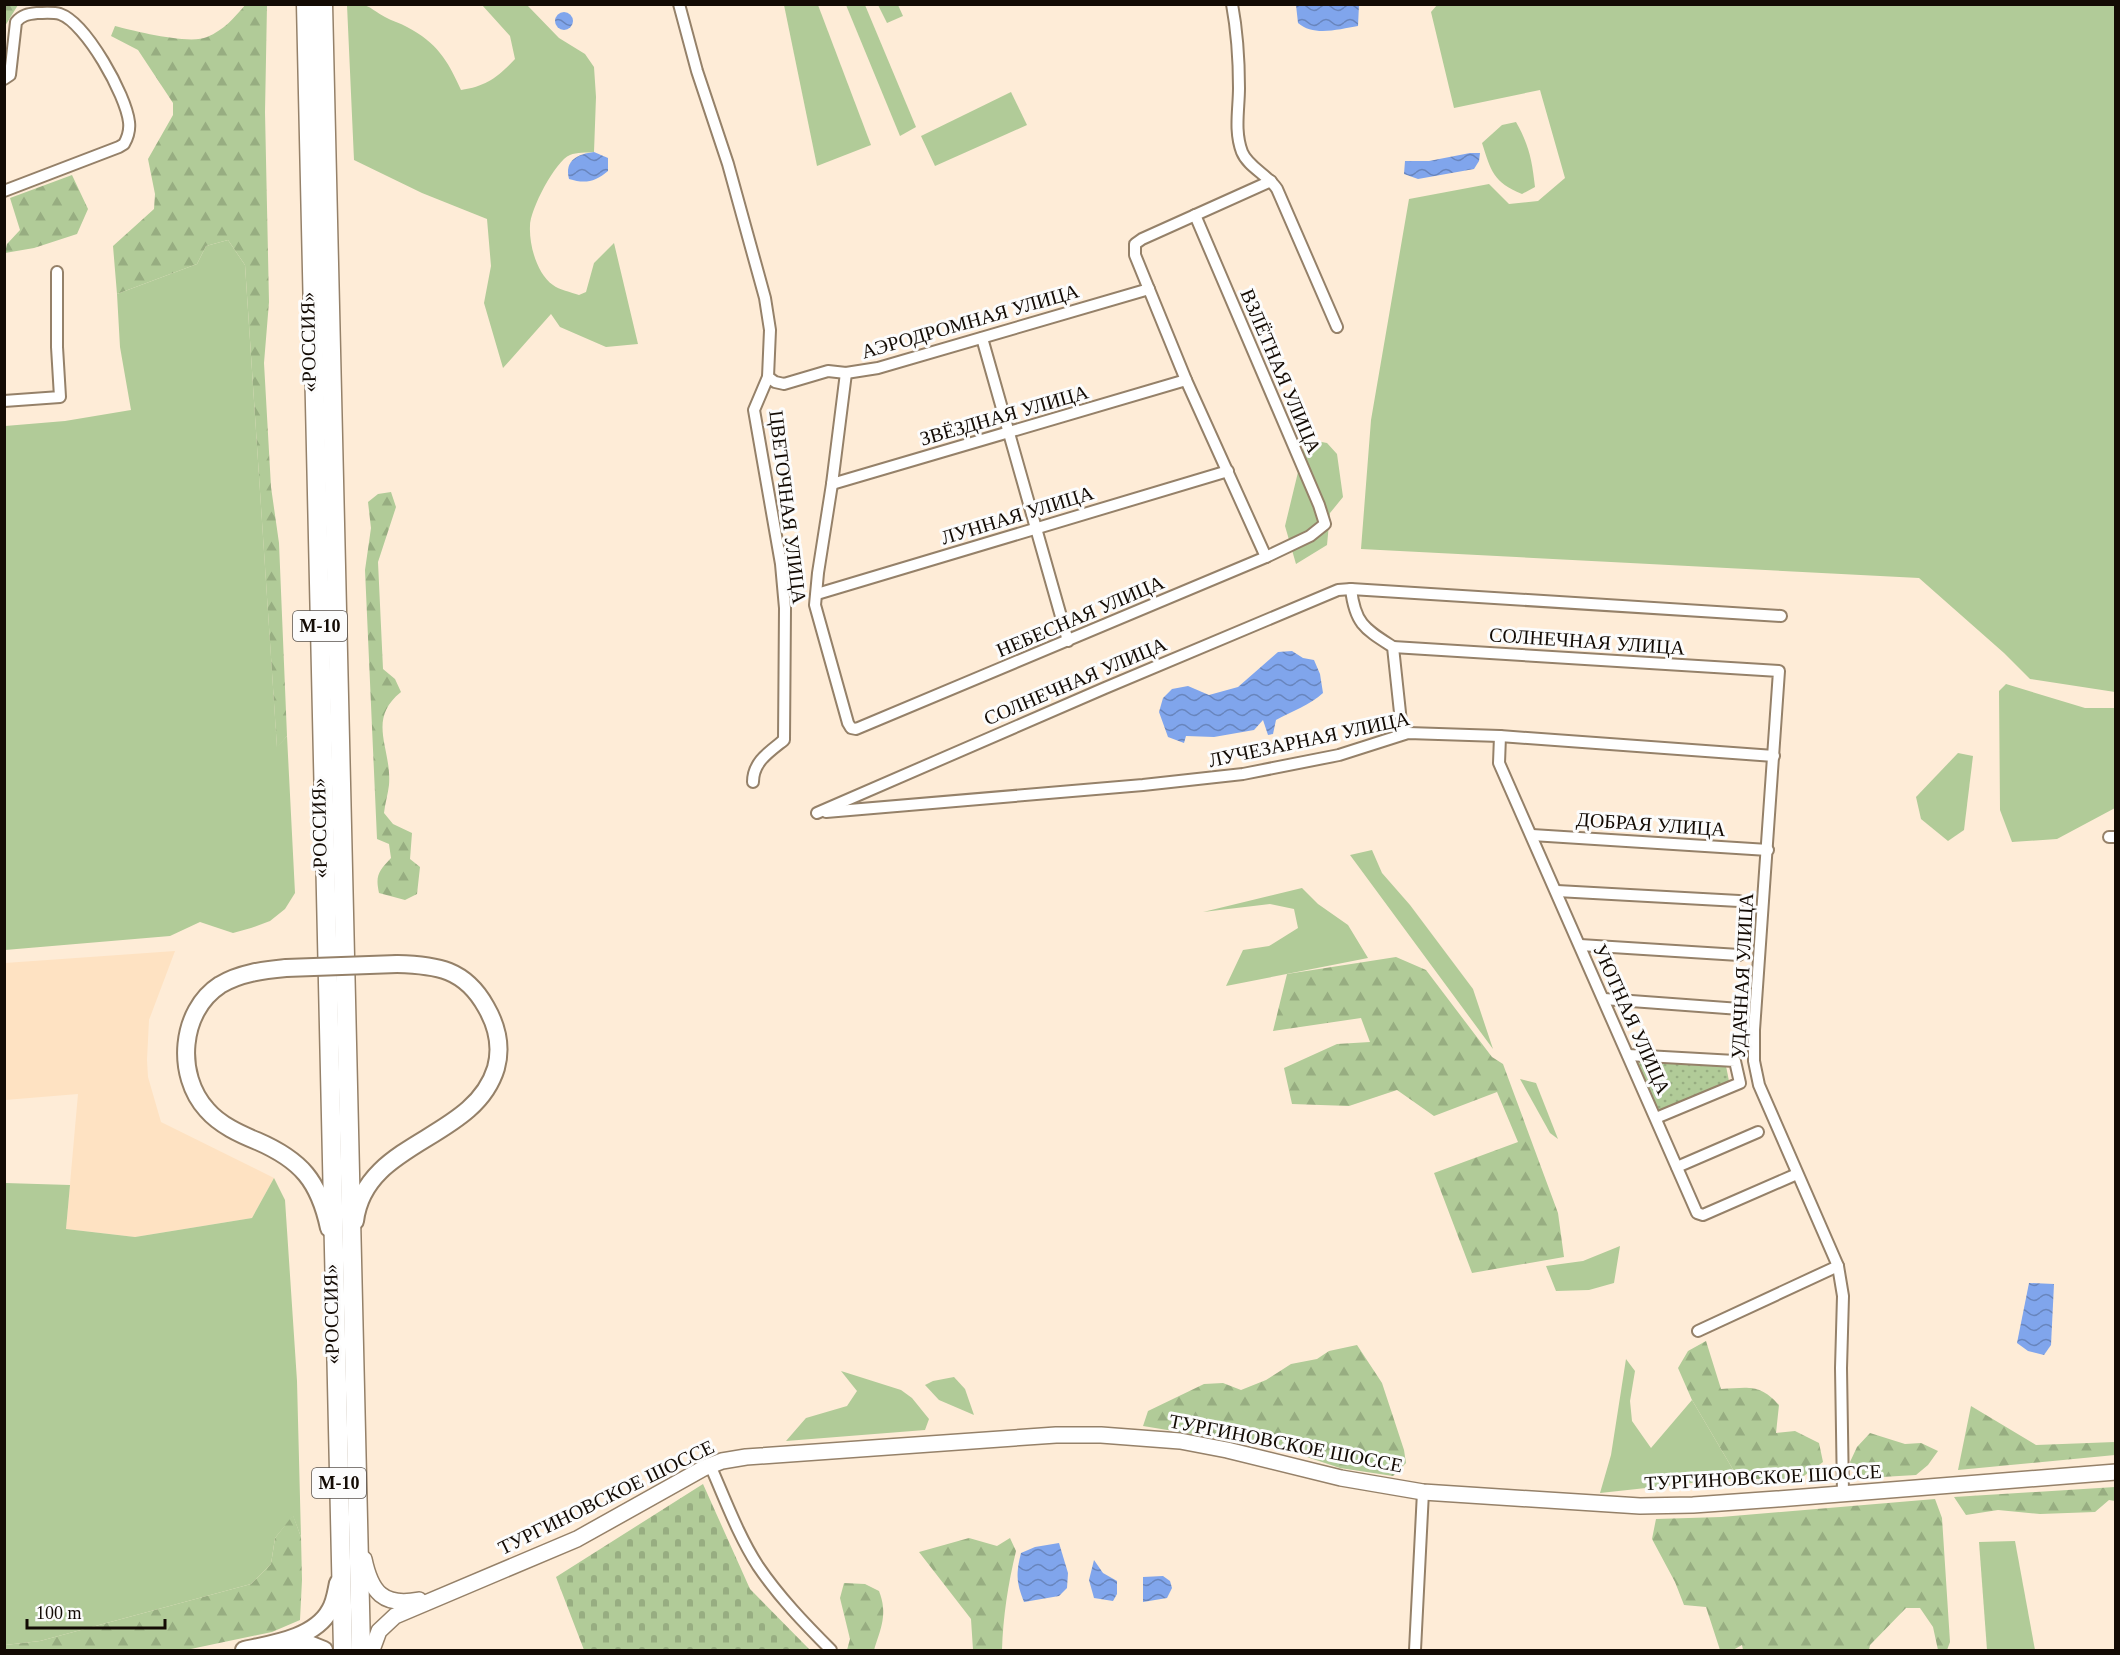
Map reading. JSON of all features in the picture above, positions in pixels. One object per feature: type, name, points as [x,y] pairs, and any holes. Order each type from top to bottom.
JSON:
[{"type":"highway","name":"«РОССИЯ»","points":[[306,4],[342,1246],[358,1529],[361,1650]]},
{"type":"highway","name":"«РОССИЯ»","points":[[323,4],[342,1246],[343,1650]]},
{"type":"main road","points":[[397,964],[443,968],[475,989],[494,1025],[499,1045],[492,1080],[477,1102],[457,1119],[396,1156],[374,1176],[356,1208],[342,1246],[311,1179],[293,1160],[242,1135],[207,1110],[193,1089],[187,1070],[188,1030],[197,1010],[220,985],[266,970],[397,964]]},
{"type":"main road","name":"ТУРГИНОВСКОЕ ШОССЕ","points":[[372,1650],[377,1635],[388,1621],[442,1595],[577,1539],[678,1481],[710,1466],[746,1457],[1056,1435],[1101,1435],[1204,1445],[1341,1478],[1423,1492],[1648,1506],[1843,1494],[2115,1472]]},
{"type":"main road","name":"ТУРГИНОВСКОЕ ШОССЕ","points":[[358,1529],[368,1579],[380,1594],[392,1601],[405,1602],[442,1595]]},
{"type":"main road","points":[[244,1650],[279,1642],[311,1630],[326,1618],[334,1601],[341,1568]]},
{"type":"main road","points":[[279,1642],[309,1644],[324,1650]]},
{"type":"street","name":"ЦВЕТОЧНАЯ УЛИЦА","points":[[679,4],[697,71],[728,164],[765,298],[770,330],[768,377],[754,410],[781,564],[784,608],[784,740],[762,758],[753,771],[753,782]]},
{"type":"street","points":[[1232,4],[1236,24],[1238,136],[1243,154],[1277,189],[1337,327]]},
{"type":"street","points":[[4,79],[10,75],[16,22],[28,14],[61,15],[71,22],[88,42],[111,74],[126,108],[129,131],[124,144],[119,147],[4,191]]},
{"type":"street","points":[[1266,557],[1186,380],[1135,255],[1135,243],[1271,181]]},
{"type":"street","name":"ВЗЛЁТНАЯ УЛИЦА","points":[[1195,215],[1323,513],[1324,524],[1310,536]]},
{"type":"street","points":[[4,401],[60,398],[57,272]]},
{"type":"street","name":"АЭРОДРОМНАЯ УЛИЦА","points":[[768,377],[774,382],[784,384],[828,371],[838,370],[846,373],[878,368],[1149,288]]},
{"type":"street","points":[[982,338],[1068,641]]},
{"type":"street","points":[[817,594],[846,373]]},
{"type":"street","name":"ЗВЁЗДНАЯ УЛИЦА","points":[[832,484],[1186,380]]},
{"type":"street","name":"ЛУННАЯ УЛИЦА","points":[[817,594],[1228,471]]},
{"type":"street","name":"НЕБЕСНАЯ УЛИЦА","points":[[817,594],[816,605],[848,723],[851,728],[856,729],[864,728],[1266,557],[1310,536]]},
{"type":"street","points":[[1351,589],[1359,622],[1394,647],[1401,722],[1403,729],[1408,733]]},
{"type":"street","name":"СОЛНЕЧНАЯ УЛИЦА","points":[[817,813],[1338,590],[1781,616]]},
{"type":"street","name":"СОЛНЕЧНАЯ УЛИЦА","points":[[1394,647],[1779,671]]},
{"type":"street","name":"УДАЧНАЯ УЛИЦА","points":[[1779,671],[1754,1030],[1754,1061],[1759,1085],[1838,1266],[1843,1296],[1840,1368],[1843,1494]]},
{"type":"street","name":"ЛУЧЕЗАРНАЯ УЛИЦА","points":[[817,813],[1143,785],[1243,774],[1339,755],[1408,733],[1500,736],[1773,756]]},
{"type":"street","name":"УЮТНАЯ УЛИЦА","points":[[1500,736],[1499,763],[1697,1213],[1701,1216],[1797,1174]]},
{"type":"street","name":"ДОБРАЯ УЛИЦА","points":[[1532,835],[1768,850]]},
{"type":"street","points":[[1557,891],[1739,901]]},
{"type":"street","points":[[1580,945],[1739,955]]},
{"type":"street","points":[[1604,999],[1740,1009]]},
{"type":"street","points":[[1628,1055],[1735,1061],[1740,1083],[1656,1118]]},
{"type":"street","points":[[1677,1167],[1758,1132]]},
{"type":"street","points":[[1698,1331],[1838,1266]]},
{"type":"street","points":[[710,1466],[738,1531],[757,1565],[781,1596],[831,1650]]},
{"type":"street","points":[[1414,1650],[1423,1492]]},
{"type":"shaded area","points":[[175,951],[149,1020],[148,1077],[161,1122],[274,1178],[252,1218],[135,1237],[66,1229],[78,1094],[5,1100],[5,963]]},
{"type":"green space","points":[[246,4],[267,5],[265,112],[269,302],[264,363],[271,487],[279,543],[287,736],[277,748],[245,265],[228,240],[206,246],[197,264],[117,294],[113,246],[154,209],[155,194],[148,159],[173,115],[173,103],[138,50],[111,36],[115,26],[162,36],[199,39],[224,27]]},
{"type":"green space","points":[[4,5],[18,5],[5,26]]},
{"type":"green space","points":[[347,5],[368,7],[426,39],[446,61],[461,90],[491,80],[515,59],[510,36],[482,5],[527,5],[559,38],[585,54],[594,67],[596,97],[594,152],[570,155],[557,166],[534,209],[530,226],[531,242],[538,267],[547,280],[558,288],[579,295],[586,292],[594,263],[614,243],[638,344],[606,347],[560,327],[551,314],[503,368],[484,303],[491,266],[487,219],[422,193],[354,160]]},
{"type":"green space","points":[[784,5],[818,5],[871,145],[817,166]]},
{"type":"green space","points":[[846,5],[865,5],[916,127],[900,136]]},
{"type":"green space","points":[[878,5],[898,5],[903,16],[887,23]]},
{"type":"green space","points":[[1437,5],[2115,5],[2115,692],[2030,679],[1919,578],[1361,549],[1371,420],[1409,199],[1489,184],[1509,204],[1538,201],[1565,178],[1540,90],[1454,108],[1431,12]]},
{"type":"green space","points":[[1011,92],[1027,125],[935,166],[921,136]]},
{"type":"green space","points":[[1516,122],[1529,153],[1535,187],[1522,194],[1505,185],[1494,174],[1482,143],[1502,125]]},
{"type":"green space","points":[[72,175],[88,209],[77,234],[34,248],[5,253],[7,244],[20,230],[10,198]]},
{"type":"green space","points":[[228,240],[245,265],[277,747],[287,736],[295,893],[285,909],[270,921],[233,933],[200,922],[170,936],[5,950],[5,426],[65,421],[131,410],[120,347],[117,294],[197,264],[206,246]]},
{"type":"green space","points":[[1306,439],[1327,443],[1337,454],[1343,497],[1330,513],[1327,545],[1296,564],[1285,526]]},
{"type":"green space","points":[[391,492],[396,507],[378,562],[383,669],[395,679],[401,692],[385,713],[383,724],[389,772],[384,813],[393,824],[412,833],[410,859],[420,867],[417,894],[405,900],[379,893],[378,887],[379,874],[391,858],[389,844],[377,839],[365,570],[371,528],[368,502],[378,494]]},
{"type":"green space","points":[[2006,684],[2085,708],[2115,708],[2115,808],[2057,839],[2012,842],[2000,810],[1999,691]]},
{"type":"green space","points":[[1958,753],[1973,756],[1964,830],[1948,841],[1921,819],[1916,797]]},
{"type":"green space","points":[[1372,850],[1382,873],[1410,905],[1473,989],[1493,1049],[1350,855]]},
{"type":"green space","points":[[1302,888],[1318,904],[1348,925],[1368,958],[1226,986],[1243,950],[1269,946],[1298,928],[1294,909],[1270,904],[1203,912]]},
{"type":"green space","points":[[1396,957],[1426,970],[1492,1057],[1503,1064],[1558,1213],[1564,1257],[1472,1273],[1434,1173],[1518,1142],[1497,1092],[1434,1116],[1397,1090],[1349,1106],[1292,1104],[1284,1068],[1337,1044],[1370,1042],[1361,1018],[1273,1031],[1287,974]]},
{"type":"green space","points":[[1639,1062],[1726,1066],[1729,1081],[1660,1110],[1654,1107],[1637,1066]]},
{"type":"green space","points":[[1520,1079],[1536,1083],[1558,1139],[1550,1133]]},
{"type":"green space","points":[[274,1178],[285,1200],[297,1381],[301,1537],[293,1516],[275,1538],[271,1564],[251,1584],[40,1641],[5,1645],[5,1183],[70,1185],[66,1229],[135,1237],[252,1218]]},
{"type":"green space","points":[[1620,1246],[1614,1283],[1589,1290],[1556,1291],[1546,1266],[1583,1261]]},
{"type":"green space","points":[[1706,1341],[1721,1389],[1753,1388],[1772,1398],[1779,1405],[1776,1433],[1795,1431],[1819,1443],[1823,1462],[1797,1481],[1738,1478],[1692,1400],[1678,1368],[1688,1351]]},
{"type":"green space","points":[[1357,1345],[1382,1383],[1404,1450],[1406,1463],[1393,1476],[1340,1468],[1283,1449],[1143,1426],[1148,1411],[1204,1384],[1223,1383],[1241,1390],[1266,1380],[1291,1364],[1317,1359],[1329,1351]]},
{"type":"green space","points":[[1626,1359],[1635,1371],[1630,1401],[1632,1421],[1651,1448],[1692,1400],[1738,1478],[1600,1493],[1611,1455]]},
{"type":"green space","points":[[841,1371],[901,1390],[912,1398],[929,1419],[925,1430],[786,1441],[806,1418],[847,1406],[857,1391]]},
{"type":"green space","points":[[954,1377],[965,1389],[974,1415],[939,1400],[925,1385]]},
{"type":"green space","points":[[1971,1406],[2036,1445],[2115,1442],[2115,1455],[1958,1470]]},
{"type":"green space","points":[[1870,1433],[1905,1444],[1921,1443],[1938,1451],[1928,1465],[1916,1475],[1865,1478],[1853,1469],[1850,1462],[1857,1447]]},
{"type":"green space","points":[[703,1484],[750,1589],[810,1650],[584,1650],[556,1577]]},
{"type":"green space","points":[[2115,1487],[2115,1501],[2109,1500],[2095,1512],[2040,1514],[1998,1510],[1966,1515],[1954,1497]]},
{"type":"green space","points":[[1935,1499],[1942,1518],[1950,1642],[1947,1650],[1938,1650],[1933,1627],[1920,1608],[1906,1608],[1870,1645],[1869,1650],[1743,1650],[1742,1645],[1733,1650],[1720,1650],[1706,1607],[1684,1605],[1675,1582],[1652,1539],[1656,1519],[1721,1517]]},
{"type":"green space","points":[[293,1515],[301,1537],[300,1620],[272,1632],[186,1650],[5,1650],[5,1645],[40,1641],[251,1584],[271,1564],[275,1538]]},
{"type":"green space","points":[[969,1538],[997,1546],[1010,1538],[1016,1551],[1006,1600],[1002,1650],[973,1650],[971,1619],[919,1552]]},
{"type":"green space","points":[[2015,1541],[2035,1650],[1987,1650],[1979,1542]]},
{"type":"green space","points":[[844,1583],[865,1584],[879,1591],[883,1614],[874,1650],[847,1650],[850,1639],[840,1598]]},
{"type":"water","points":[[1296,5],[1359,5],[1358,26],[1327,31],[1311,30],[1298,23]]},
{"type":"water","points":[[560,12],[568,12],[573,17],[571,28],[560,30],[555,25],[555,17]]},
{"type":"water","points":[[594,152],[608,158],[608,171],[590,181],[569,179],[570,163],[578,156]]},
{"type":"water","points":[[1480,153],[1479,161],[1474,169],[1418,179],[1404,174],[1405,161],[1429,161]]},
{"type":"water","points":[[1292,651],[1303,658],[1314,660],[1320,674],[1323,693],[1276,720],[1273,734],[1268,735],[1263,720],[1254,730],[1214,737],[1186,736],[1184,743],[1168,737],[1159,712],[1163,698],[1172,689],[1188,686],[1209,695],[1238,687],[1278,652]]},
{"type":"water","points":[[2029,1283],[2054,1284],[2051,1345],[2044,1355],[2028,1351],[2017,1343]]},
{"type":"water","points":[[1059,1543],[1068,1573],[1067,1588],[1059,1596],[1024,1602],[1018,1578],[1021,1553],[1035,1547]]},
{"type":"water","points":[[1094,1560],[1103,1573],[1117,1581],[1117,1594],[1113,1601],[1094,1598],[1089,1580]]},
{"type":"water","points":[[1163,1576],[1170,1581],[1172,1588],[1167,1598],[1143,1602],[1143,1577]]}]
